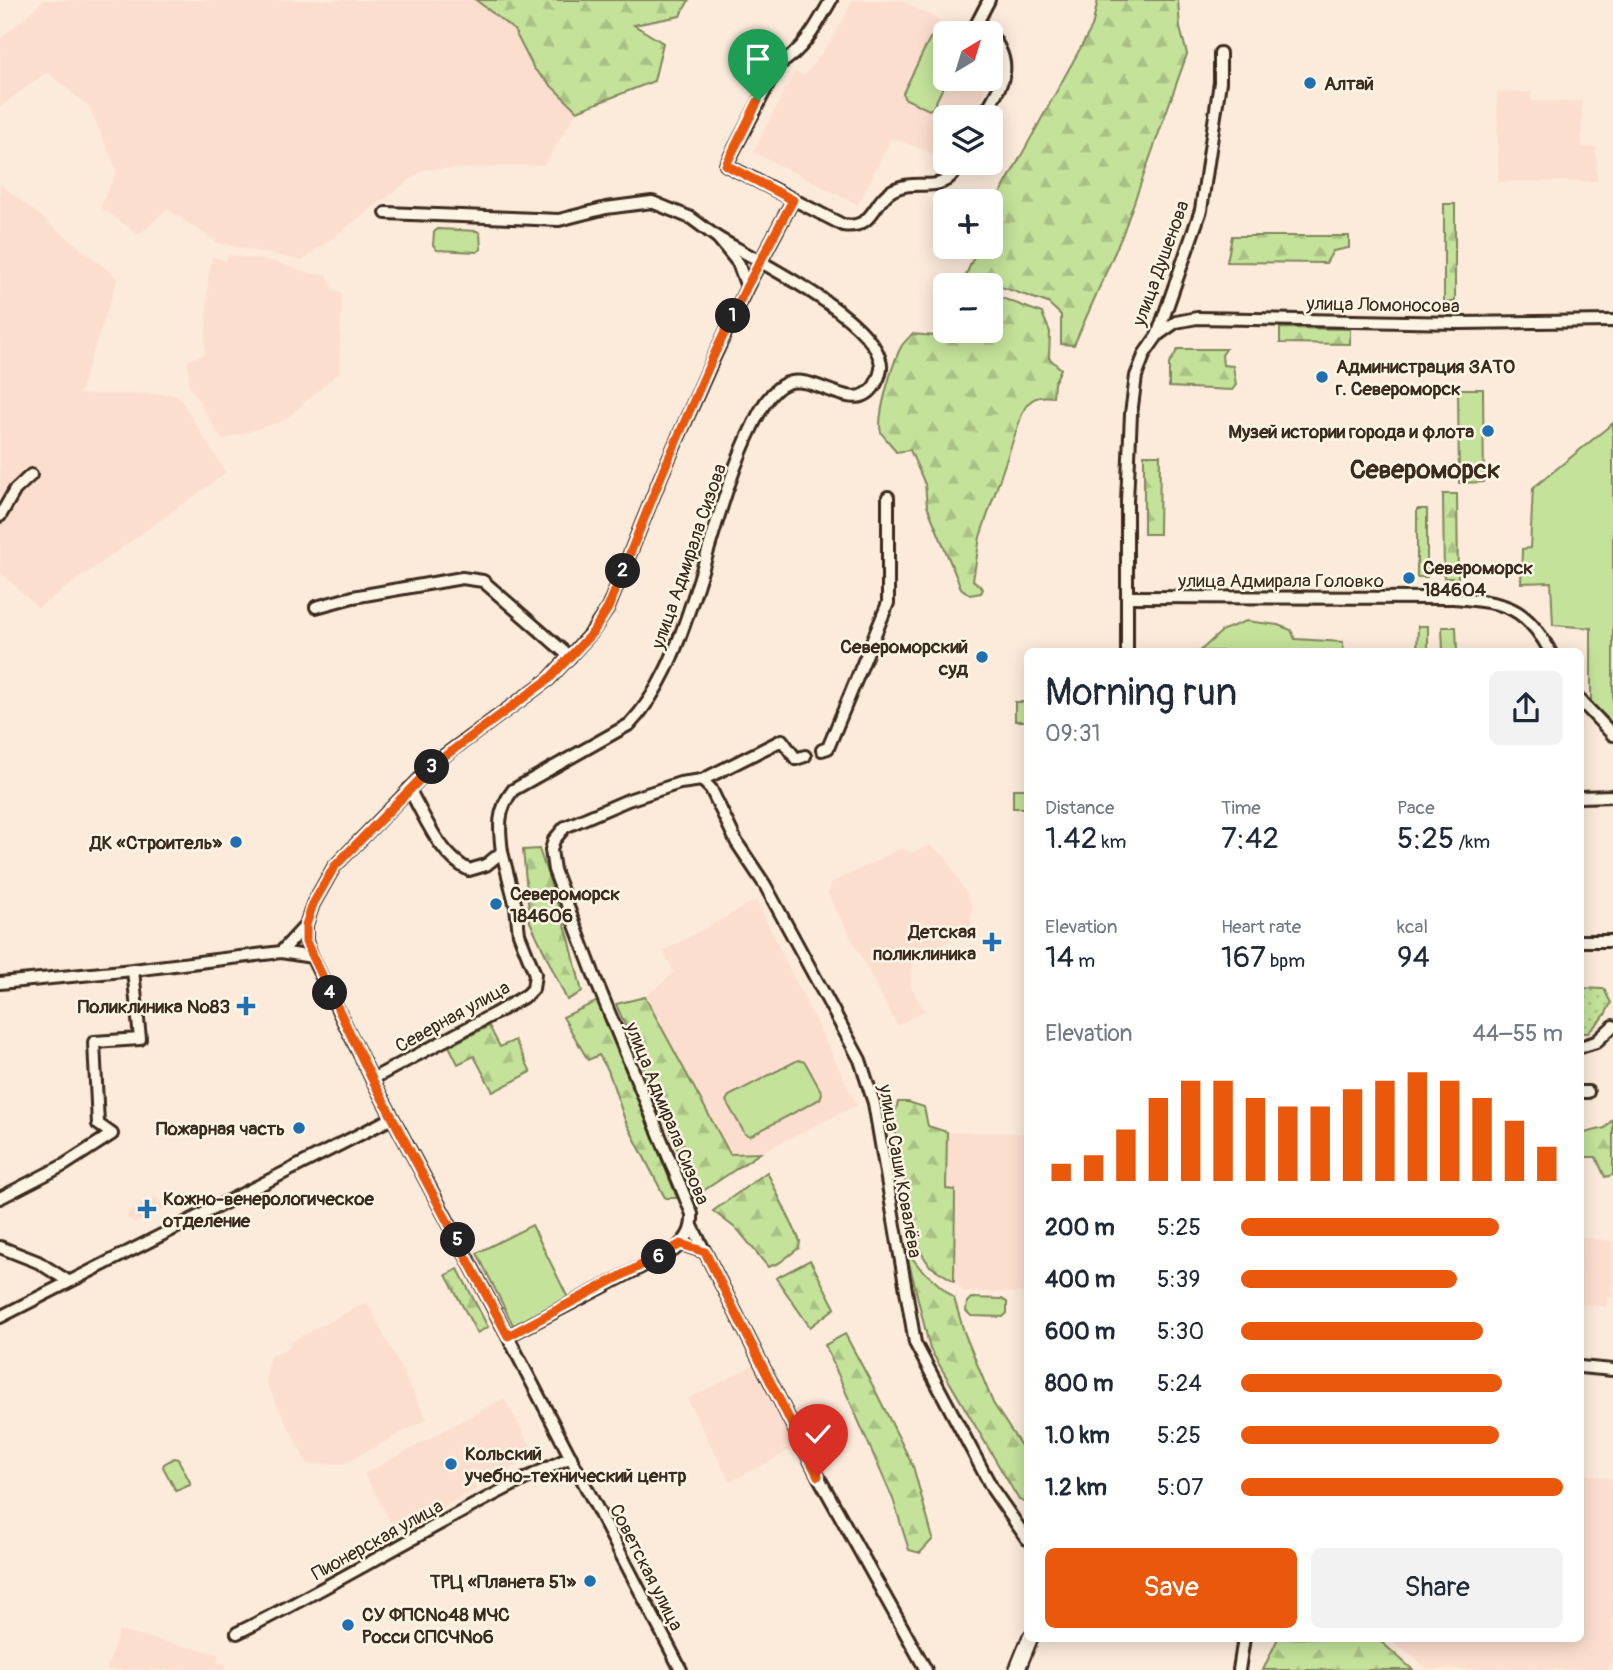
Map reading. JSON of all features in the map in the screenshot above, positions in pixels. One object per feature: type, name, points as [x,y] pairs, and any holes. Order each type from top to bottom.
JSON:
[{"type":"main road","points":[[1017,1670],[1028,1642]]},
{"type":"street","points":[[831,0],[818,24],[792,58],[779,64],[726,165],[842,225],[852,226],[860,224],[891,190],[906,186],[931,186],[954,175]]},
{"type":"street","points":[[978,21],[989,0]]},
{"type":"street","name":"улица Душенова","points":[[1127,648],[1127,501],[1131,414],[1136,376],[1145,354],[1157,336],[1201,210],[1220,82],[1220,53]]},
{"type":"street","points":[[1003,54],[1006,73],[1003,79]]},
{"type":"street","points":[[281,952],[306,925],[313,904],[334,867],[409,789],[438,761],[549,679],[593,632],[608,608],[662,474],[747,286],[793,200]]},
{"type":"street","points":[[386,213],[559,220],[606,208],[652,202],[691,218],[718,238],[760,262]]},
{"type":"street","points":[[718,238],[738,262],[747,286]]},
{"type":"street","name":"улица Адмирала Сизова","points":[[502,852],[499,815],[513,790],[629,724],[642,710],[660,681],[677,648],[727,491],[753,424],[765,402],[776,390],[788,383],[808,382],[848,397],[862,396],[874,388],[881,372],[881,362],[859,327],[845,315],[760,262]]},
{"type":"street","name":"улица Ломоносова","points":[[1157,336],[1176,322],[1197,318],[1459,323],[1613,321]]},
{"type":"street","points":[[0,516],[15,490],[31,475]]},
{"type":"street","points":[[822,750],[828,748],[888,603],[888,497]]},
{"type":"street","points":[[316,607],[354,597],[462,578],[483,581],[570,657]]},
{"type":"street","name":"улица Адмирала Головко","points":[[1127,597],[1434,598],[1489,601],[1514,608],[1539,631],[1548,648]]},
{"type":"street","points":[[1584,704],[1613,736]]},
{"type":"street","name":"улица Адмирала Сизова","points":[[681,1244],[692,1226],[692,1213],[597,983],[554,870],[551,850],[554,840],[565,827],[585,817],[680,783],[702,780],[782,740],[796,759],[805,756]]},
{"type":"street","name":"улица Саши Ковалёва","points":[[702,780],[711,789],[737,843],[765,885],[860,1060],[876,1110],[915,1343],[993,1490],[1024,1535]]},
{"type":"street","points":[[409,789],[449,856],[462,867],[469,870],[486,865],[502,852]]},
{"type":"street","points":[[1584,797],[1613,796]]},
{"type":"street","name":"Северная улица","points":[[372,1079],[494,1014],[533,989],[535,974],[519,934],[516,907],[502,852]]},
{"type":"street","name":"Советская улица","points":[[306,925],[306,942],[312,957],[372,1079],[681,1670]]},
{"type":"street","points":[[1584,941],[1613,941]]},
{"type":"street","points":[[0,983],[281,952],[312,957]]},
{"type":"street","points":[[0,1198],[64,1165],[112,1134],[98,1124],[94,1042],[140,1039],[133,970]]},
{"type":"street","points":[[1596,1042],[1613,1026]]},
{"type":"street","points":[[1584,1046],[1613,1040]]},
{"type":"street","points":[[0,1317],[392,1118]]},
{"type":"street","points":[[692,1226],[818,1476],[926,1670]]},
{"type":"street","points":[[508,1336],[681,1244],[705,1252]]},
{"type":"street","points":[[0,1247],[38,1262],[68,1281]]},
{"type":"street","points":[[1584,1367],[1613,1370]]},
{"type":"street","name":"Пионерская улица","points":[[237,1633],[488,1498],[571,1457]]},
{"type":"street","points":[[1239,1670],[1243,1642]]},
{"type":"shaded area","points":[[44,0],[476,0],[514,30],[534,69],[577,111],[544,165],[423,170],[302,261],[218,243],[167,209],[139,235],[100,207],[117,171],[89,107],[47,72],[0,107],[0,39]]},
{"type":"shaded area","points":[[853,0],[901,0],[940,21],[933,21],[933,91],[984,91],[978,105],[933,105],[933,154],[891,138],[858,205],[753,152],[794,72],[805,75],[834,36]]},
{"type":"shaded area","points":[[1497,92],[1531,92],[1532,101],[1582,101],[1582,147],[1596,147],[1597,181],[1498,182]]},
{"type":"shaded area","points":[[0,184],[118,278],[79,394],[177,394],[226,473],[38,608],[0,572]]},
{"type":"shaded area","points":[[227,255],[273,261],[313,274],[327,274],[332,288],[342,294],[339,373],[283,421],[222,440],[189,385],[188,360],[205,354],[208,279],[212,257],[227,260]]},
{"type":"shaded area","points":[[930,845],[947,858],[972,905],[971,928],[914,960],[910,985],[924,1011],[897,1026],[828,894],[831,883],[902,848],[911,853]]},
{"type":"shaded area","points":[[756,900],[857,1105],[760,1153],[730,1154],[645,997],[674,972],[663,951]]},
{"type":"shaded area","points":[[947,1132],[1024,1133],[1024,1293],[964,1292],[954,1281],[955,1190],[946,1189]]},
{"type":"shaded area","name":"Кожно-венерологическое отделение","points":[[157,1196],[164,1209],[136,1223],[126,1218],[130,1210]]},
{"type":"shaded area","points":[[1584,1237],[1613,1241],[1613,1297],[1608,1297],[1606,1307],[1584,1304]]},
{"type":"shaded area","points":[[367,1302],[427,1419],[344,1464],[307,1464],[266,1383],[269,1357],[291,1346],[289,1342]]},
{"type":"shaded area","points":[[756,1364],[799,1446],[730,1482],[687,1399]]},
{"type":"shaded area","name":"Кольский учебно-технический центр","points":[[504,1398],[536,1455],[487,1482],[480,1470],[469,1476],[476,1489],[396,1532],[364,1474]]},
{"type":"shaded area","points":[[1584,1474],[1613,1479],[1613,1658],[1608,1670],[1428,1669],[1392,1642],[1584,1642]]},
{"type":"shaded area","points":[[119,1631],[219,1654],[217,1663],[226,1664],[225,1670],[106,1670]]},
{"type":"green space","points":[[476,0],[689,0],[680,16],[634,25],[663,43],[654,81],[577,111],[534,69],[514,30]]},
{"type":"green space","points":[[1098,0],[1178,0],[1180,28],[1187,54],[1122,236],[1074,345],[1061,344],[1061,315],[1048,303],[1003,288],[1003,273],[967,273],[973,259],[1003,259],[1003,189],[1092,27]]},
{"type":"green space","points":[[933,37],[933,91],[941,91],[933,108],[929,110],[904,98],[903,93]]},
{"type":"green space","points":[[1444,204],[1455,204],[1455,302],[1444,302]]},
{"type":"green space","points":[[438,229],[477,231],[480,233],[481,249],[477,252],[437,250],[433,245],[434,232]]},
{"type":"green space","points":[[1232,236],[1349,236],[1349,248],[1333,251],[1326,263],[1227,262]]},
{"type":"green space","points":[[1003,298],[1042,313],[1050,332],[1049,358],[1061,369],[1054,383],[1053,397],[1034,399],[1022,414],[980,537],[973,580],[983,589],[981,593],[970,595],[961,588],[927,506],[925,484],[910,450],[896,452],[880,427],[890,377],[901,347],[912,334],[933,336],[933,343],[1003,343]]},
{"type":"green space","points":[[1280,328],[1350,329],[1350,344],[1280,343]]},
{"type":"green space","points":[[1178,349],[1226,349],[1222,355],[1223,365],[1233,366],[1236,385],[1232,390],[1169,387],[1169,364]]},
{"type":"green space","points":[[1458,389],[1483,389],[1484,482],[1459,483]]},
{"type":"green space","points":[[1613,423],[1613,724],[1591,702],[1591,628],[1553,625],[1551,582],[1521,583],[1522,549],[1530,548],[1533,488]]},
{"type":"green space","points":[[1144,455],[1160,455],[1159,534],[1144,534]]},
{"type":"green space","points":[[1443,494],[1457,494],[1458,578],[1444,578]]},
{"type":"green space","points":[[1417,509],[1427,509],[1427,577],[1417,577]]},
{"type":"green space","points":[[1246,621],[1278,625],[1291,630],[1295,639],[1343,642],[1343,648],[1203,648],[1223,630]]},
{"type":"green space","points":[[1418,626],[1428,626],[1428,648],[1417,648]]},
{"type":"green space","points":[[1442,627],[1456,627],[1457,648],[1443,648]]},
{"type":"green space","points":[[1015,702],[1024,702],[1024,721],[1015,721]]},
{"type":"green space","points":[[1013,789],[1024,789],[1024,808],[1013,808]]},
{"type":"green space","points":[[539,849],[569,938],[582,992],[567,1000],[530,922],[523,850]]},
{"type":"green space","points":[[1584,988],[1604,989],[1611,1003],[1605,1015],[1588,1033],[1584,1033]]},
{"type":"green space","points":[[645,997],[730,1154],[760,1153],[697,1195],[616,1004]]},
{"type":"green space","points":[[598,1001],[677,1198],[665,1198],[625,1120],[608,1070],[599,1055],[588,1060],[563,1017]]},
{"type":"green space","points":[[489,1026],[500,1047],[515,1040],[531,1072],[493,1092],[474,1056],[458,1064],[449,1046]]},
{"type":"green space","points":[[798,1060],[805,1062],[822,1093],[820,1099],[750,1136],[745,1134],[726,1101],[729,1096]]},
{"type":"green space","points":[[898,1102],[924,1107],[928,1126],[947,1132],[946,1189],[955,1190],[954,1281],[930,1266],[922,1254],[915,1233],[893,1121]]},
{"type":"green space","points":[[1613,1119],[1613,1175],[1605,1177],[1596,1157],[1584,1157],[1584,1133],[1605,1128]]},
{"type":"green space","points":[[767,1172],[800,1241],[799,1248],[779,1263],[768,1267],[739,1231],[713,1211]]},
{"type":"green space","points":[[532,1225],[569,1300],[514,1327],[477,1253]]},
{"type":"green space","points":[[906,1250],[920,1268],[954,1298],[964,1332],[993,1403],[1024,1450],[1024,1502],[1019,1500],[930,1349]]},
{"type":"green space","points":[[810,1260],[835,1308],[810,1327],[776,1278]]},
{"type":"green space","points":[[458,1269],[488,1327],[477,1333],[446,1275]]},
{"type":"green space","points":[[971,1298],[1002,1299],[1007,1302],[1007,1313],[1003,1317],[971,1316],[966,1311],[967,1302]]},
{"type":"green space","points":[[845,1334],[913,1466],[933,1539],[920,1553],[909,1550],[893,1499],[825,1345]]},
{"type":"green space","points":[[174,1458],[178,1459],[190,1482],[190,1485],[176,1491],[163,1467]]},
{"type":"green space","points":[[1276,1642],[1382,1642],[1413,1670],[1263,1670]]},
{"type":"place","name":"Алтай","points":[[1310,83]]},
{"type":"place","name":"Администрация ЗАТО г. Североморск","points":[[1322,377]]},
{"type":"place","name":"Музей истории города и флота","points":[[1488,431]]},
{"type":"place","name":"Североморск 184604","points":[[1409,578]]},
{"type":"place","name":"Североморский суд","points":[[982,657]]},
{"type":"place","name":"ДК «Строитель»","points":[[236,842]]},
{"type":"place","name":"Североморск 184606","points":[[496,904]]},
{"type":"place","name":"Детская поликлиника","points":[[992,942]]},
{"type":"place","name":"Поликлиника №83","points":[[246,1006]]},
{"type":"place","name":"Пожарная часть","points":[[299,1128]]},
{"type":"place","name":"Кожно-венерологическое отделение","points":[[147,1209]]},
{"type":"place","name":"Кольский учебно-технический центр","points":[[451,1464]]},
{"type":"place","name":"ТРЦ «Планета 51»","points":[[590,1581]]},
{"type":"place","name":"СУ ФПС№48 МЧС Росси СПСЧ№6","points":[[348,1625]]},
{"type":"district","name":"Североморск","points":[[1425,469]]},
{"type":"route","points":[[758,101],[726,165],[793,200],[713,357],[608,608],[593,632],[549,679],[438,761],[334,867],[313,904],[306,925],[306,942],[372,1079],[508,1336],[681,1244],[705,1252],[818,1476]]}]
